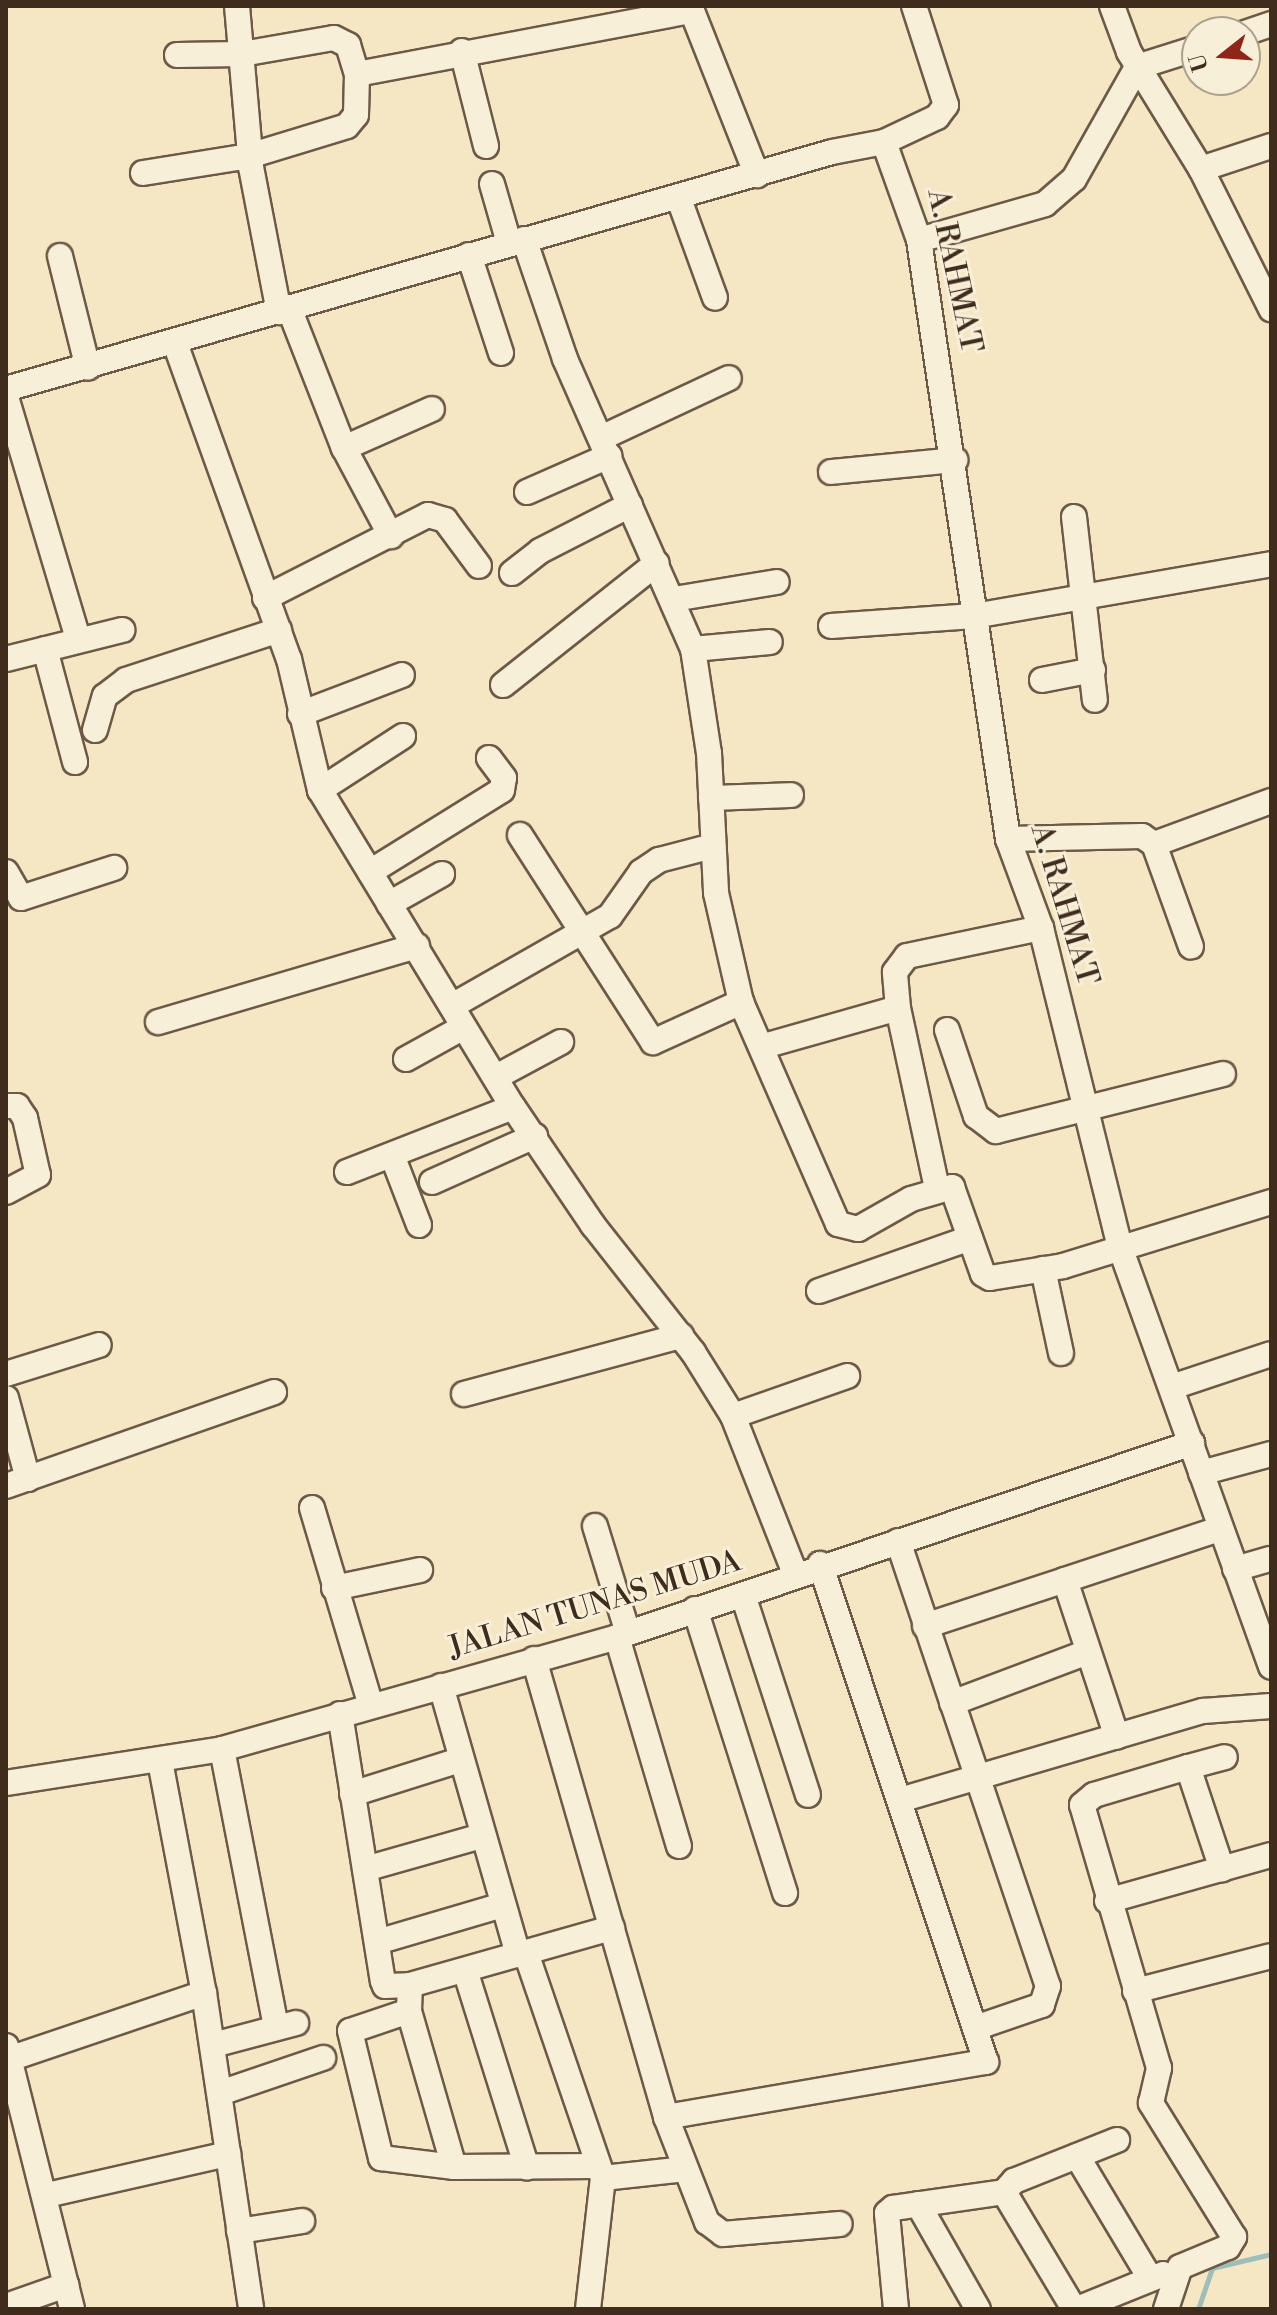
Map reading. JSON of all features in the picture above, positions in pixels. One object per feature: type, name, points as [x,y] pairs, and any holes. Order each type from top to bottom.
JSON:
[{"type":"street","points":[[237,6],[249,156],[284,310],[344,448],[391,536]]},
{"type":"street","points":[[6,389],[175,343],[516,241],[884,142],[937,117],[946,105],[914,6]]},
{"type":"street","points":[[1112,6],[1137,67],[1201,169],[1268,293]]},
{"type":"street","points":[[357,74],[691,8],[757,175]]},
{"type":"street","points":[[143,173],[249,156],[347,126],[356,115],[357,74],[341,40],[242,54],[177,55]]},
{"type":"street","points":[[462,51],[486,146]]},
{"type":"street","points":[[919,240],[1045,204],[1074,179],[1137,67],[1181,53]]},
{"type":"street","name":"A. RAHMAT","points":[[884,142],[919,240],[955,460],[974,616],[1008,839],[1041,928],[1120,1247],[1271,1667]]},
{"type":"street","points":[[1201,169],[1271,146]]},
{"type":"street","points":[[492,184],[565,359],[674,599],[693,649],[711,798],[716,893],[741,1002],[764,1046],[838,1224],[858,1229],[937,1189],[956,1191],[970,1238],[990,1278],[1043,1269],[1271,1202]]},
{"type":"street","points":[[679,199],[715,298]]},
{"type":"street","points":[[469,255],[501,353]]},
{"type":"street","points":[[60,256],[88,368]]},
{"type":"street","points":[[175,343],[279,630],[320,790],[513,1107],[593,1225],[681,1336],[733,1416],[795,1573]]},
{"type":"street","points":[[527,492],[729,378]]},
{"type":"street","points":[[6,397],[78,639]]},
{"type":"street","points":[[344,448],[432,409]]},
{"type":"street","points":[[831,472],[955,460]]},
{"type":"street","points":[[512,573],[540,551],[630,505]]},
{"type":"street","points":[[265,598],[391,536],[414,520],[439,516],[479,566]]},
{"type":"street","points":[[1074,517],[1087,592],[1095,700]]},
{"type":"street","points":[[503,685],[657,563]]},
{"type":"street","points":[[831,626],[974,616],[1087,592],[1271,564]]},
{"type":"street","points":[[674,599],[777,582]]},
{"type":"street","points":[[6,659],[122,630]]},
{"type":"street","points":[[95,730],[105,696],[126,680],[279,630]]},
{"type":"street","points":[[693,649],[770,642]]},
{"type":"street","points":[[45,649],[75,762]]},
{"type":"street","points":[[1042,680],[1093,670]]},
{"type":"street","points":[[300,714],[402,675]]},
{"type":"street","points":[[320,790],[403,736]]},
{"type":"street","points":[[370,872],[502,790],[504,778],[489,758]]},
{"type":"street","points":[[711,798],[791,795]]},
{"type":"street","points":[[1008,839],[1123,835],[1154,844],[1271,801]]},
{"type":"street","points":[[520,835],[653,1042],[741,1002]]},
{"type":"street","points":[[1154,844],[1191,947]]},
{"type":"street","points":[[406,1059],[458,1016],[610,916],[650,866],[713,846]]},
{"type":"street","points":[[6,872],[21,898],[114,868]]},
{"type":"street","points":[[389,904],[442,874]]},
{"type":"street","points":[[937,1189],[898,1008],[895,972],[907,956],[1041,928]]},
{"type":"street","points":[[158,1022],[417,946]]},
{"type":"street","points":[[764,1046],[898,1008]]},
{"type":"street","points":[[947,1030],[983,1125],[1015,1128],[1223,1074]]},
{"type":"street","points":[[496,1077],[561,1042]]},
{"type":"street","points":[[6,1106],[20,1109],[38,1165],[38,1175],[25,1186],[6,1192]]},
{"type":"street","points":[[347,1172],[513,1107]]},
{"type":"street","points":[[432,1182],[535,1136]]},
{"type":"street","points":[[392,1155],[419,1225]]},
{"type":"street","points":[[819,1291],[970,1238]]},
{"type":"street","points":[[1043,1269],[1061,1353]]},
{"type":"street","points":[[464,1394],[681,1336]]},
{"type":"street","points":[[6,1374],[99,1345]]},
{"type":"street","points":[[1172,1387],[1271,1354]]},
{"type":"street","points":[[733,1416],[847,1376]]},
{"type":"street","points":[[6,1398],[17,1483],[274,1392]]},
{"type":"street","name":"JALAN TUNAS MUDA","points":[[6,1783],[222,1749],[370,1703],[622,1635],[743,1595],[820,1564],[1192,1443]]},
{"type":"street","points":[[1201,1473],[1271,1454]]},
{"type":"street","points":[[312,1508],[370,1703]]},
{"type":"street","points":[[595,1526],[679,1846]]},
{"type":"street","points":[[925,1626],[1219,1529]]},
{"type":"street","points":[[898,1541],[1049,1994],[1042,2005],[975,2028]]},
{"type":"street","points":[[1235,1569],[1271,1559]]},
{"type":"street","points":[[666,2117],[986,2062],[820,1564]]},
{"type":"street","points":[[334,1588],[420,1570]]},
{"type":"street","points":[[1065,1580],[1117,1737]]},
{"type":"street","points":[[743,1595],[808,1795]]},
{"type":"street","points":[[695,1609],[785,1893]]},
{"type":"street","points":[[952,1703],[1088,1652]]},
{"type":"street","points":[[534,1659],[666,2117],[707,2222],[723,2234],[840,2224]]},
{"type":"street","points":[[441,1686],[503,1905],[600,2172],[588,2309]]},
{"type":"street","points":[[900,1800],[1203,1711],[1271,1706]]},
{"type":"street","points":[[340,1714],[385,1986],[410,1985],[612,1928]]},
{"type":"street","points":[[213,2045],[286,2026],[222,1749]]},
{"type":"street","points":[[1004,2192],[1075,2309],[1228,2247],[1234,2237],[1151,2103],[1159,2068],[1107,1901],[1082,1805],[1094,1795],[1225,1757]]},
{"type":"street","points":[[352,1794],[460,1760]]},
{"type":"street","points":[[160,1761],[213,2045],[251,2309]]},
{"type":"street","points":[[1188,1767],[1222,1869]]},
{"type":"street","points":[[365,1869],[482,1836]]},
{"type":"street","points":[[1107,1901],[1271,1855]]},
{"type":"street","points":[[377,1942],[503,1905]]},
{"type":"street","points":[[1135,1991],[1271,1956]]},
{"type":"street","points":[[465,1970],[527,2168]]},
{"type":"street","points":[[410,1985],[409,2011],[454,2167]]},
{"type":"street","points":[[6,2306],[69,2297],[47,2195],[15,2125],[8,2052],[204,1993]]},
{"type":"street","points":[[409,2011],[350,2031],[381,2158],[454,2167],[600,2172],[686,2169]]},
{"type":"street","points":[[220,2093],[323,2058]]},
{"type":"street","points":[[896,2309],[887,2213],[918,2204],[1004,2192],[1014,2181],[1117,2140]]},
{"type":"street","points":[[47,2195],[228,2154]]},
{"type":"street","points":[[1077,2156],[1150,2278]]},
{"type":"street","points":[[918,2204],[978,2309]]},
{"type":"street","points":[[239,2231],[302,2221]]},
{"type":"street","points":[[1166,2309],[1180,2267]]},
{"type":"waterway","points":[[1198,2309],[1212,2268],[1271,2254]]}]
